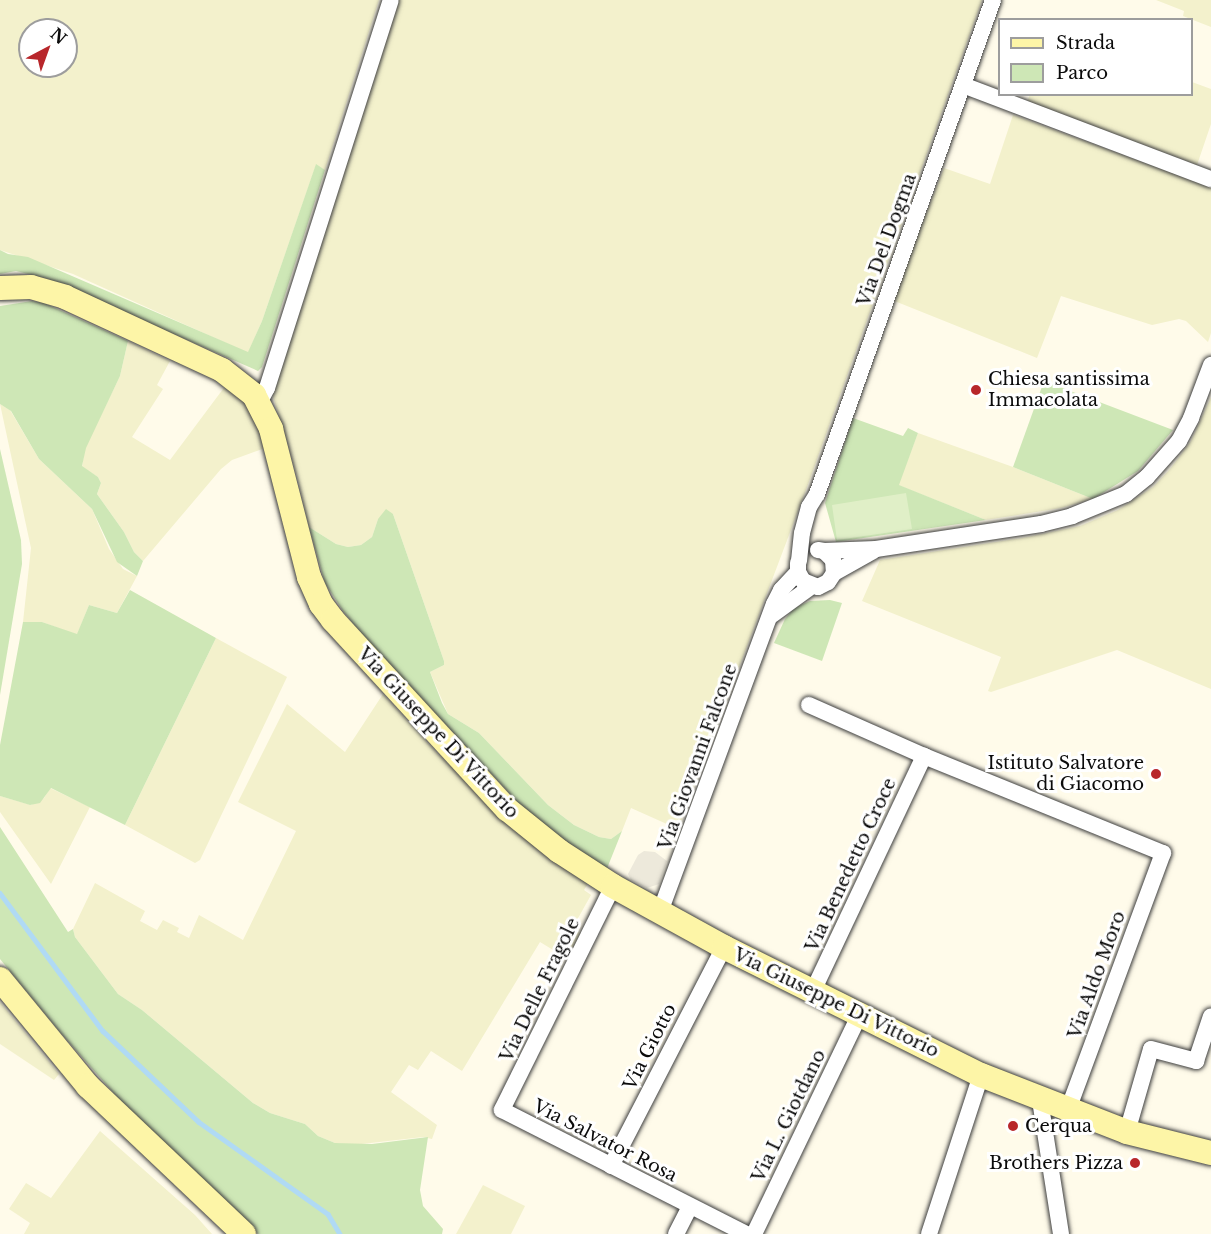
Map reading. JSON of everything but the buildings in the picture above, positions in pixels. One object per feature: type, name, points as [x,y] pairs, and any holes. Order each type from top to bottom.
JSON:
[{"type":"street","points":[[259,403],[267,388],[391,0]]},
{"type":"street","name":"Via Del Dogma","points":[[817,494],[993,0]]},
{"type":"street","points":[[963,85],[1211,179]]},
{"type":"street","name":"Via Giuseppe Di Vittorio","points":[[0,288],[31,287],[65,297],[222,370],[240,381],[259,403],[271,429],[309,577],[321,603],[333,620],[507,809],[559,851],[613,886],[724,947],[981,1075],[1040,1100],[1127,1132],[1211,1153]]},
{"type":"street","points":[[798,566],[807,552],[876,549],[1041,524],[1072,516],[1125,494],[1147,477],[1179,441],[1191,418],[1211,365]]},
{"type":"street","points":[[817,494],[815,521],[821,550],[833,560],[834,573]]},
{"type":"street","points":[[812,586],[803,581],[798,566],[802,533],[809,507],[817,494]]},
{"type":"street","points":[[771,615],[812,586],[823,585],[834,573],[876,549]]},
{"type":"street","name":"Via Giovanni Falcone","points":[[660,912],[771,615],[782,590],[798,566]]},
{"type":"street","points":[[808,705],[924,756]]},
{"type":"street","name":"Via Aldo Moro","points":[[924,756],[1163,853],[1068,1110]]},
{"type":"street","name":"Via Benedetto Croce","points":[[813,991],[924,756]]},
{"type":"street","name":"Via Delle Fragole","points":[[502,1110],[613,886]]},
{"type":"street","name":"Via Giotto","points":[[611,1166],[724,947]]},
{"type":"street","points":[[0,979],[88,1086],[244,1234]]},
{"type":"street","name":"Via L. Giotdano","points":[[754,1234],[860,1014]]},
{"type":"street","points":[[1127,1132],[1150,1049],[1196,1061],[1211,1016]]},
{"type":"street","points":[[929,1234],[981,1075]]},
{"type":"street","points":[[1040,1100],[1061,1234]]},
{"type":"street","name":"Via Salvator Rosa","points":[[502,1110],[746,1234]]},
{"type":"street","name":"Via Salvator Rosa","points":[[676,1234],[690,1206]]},
{"type":"shaded area","points":[[0,0],[379,0],[325,170],[316,165],[262,321],[248,353],[73,274],[0,250]]},
{"type":"shaded area","points":[[396,0],[982,0],[806,490],[678,829],[631,808],[622,831],[611,839],[599,837],[574,825],[548,805],[479,733],[448,714],[430,672],[444,665],[444,661],[393,514],[378,519],[372,537],[361,545],[348,547],[336,544],[309,527],[297,476],[271,390]]},
{"type":"shaded area","points":[[1156,0],[1211,0],[1211,27],[1183,16],[1184,11]]},
{"type":"shaded area","points":[[1193,82],[1211,89],[1211,124],[1197,165],[1027,102],[1029,96],[1193,96]]},
{"type":"shaded area","points":[[1013,115],[1211,187],[1211,333],[1208,342],[1186,321],[1179,319],[1152,325],[1061,296],[1037,358],[892,300],[944,168],[990,184]]},
{"type":"shaded area","points":[[128,341],[170,361],[157,385],[163,389],[132,437],[170,460],[226,385],[240,394],[268,447],[232,460],[221,469],[143,561],[134,552],[124,532],[97,494],[101,483],[98,477],[82,467],[85,448],[120,376]]},
{"type":"shaded area","points":[[1211,397],[1211,689],[1117,650],[991,692],[988,691],[1001,657],[862,601],[880,560],[1022,538],[1080,526],[1118,510],[1153,487],[1170,469],[1191,441]]},
{"type":"shaded area","points":[[0,404],[10,410],[39,459],[92,509],[109,549],[123,569],[137,576],[117,613],[89,605],[77,635],[42,622],[23,622],[31,548]]},
{"type":"shaded area","points":[[918,433],[1093,499],[1061,508],[986,520],[898,485]]},
{"type":"shaded area","points":[[216,638],[287,677],[200,860],[195,863],[125,825]]},
{"type":"shaded area","points":[[383,694],[435,751],[503,818],[589,882],[584,890],[591,895],[572,929],[586,936],[573,962],[540,942],[462,1071],[431,1051],[418,1070],[409,1065],[391,1092],[437,1125],[432,1139],[423,1137],[353,1145],[335,1143],[318,1136],[305,1124],[270,1113],[253,1103],[142,1010],[118,994],[75,937],[73,929],[95,883],[145,911],[140,921],[157,930],[163,920],[179,928],[177,932],[189,938],[199,915],[243,940],[296,831],[238,802],[287,704],[345,752]]},
{"type":"shaded area","points":[[50,788],[90,807],[51,884],[0,812],[0,796],[31,805],[44,798]]},
{"type":"shaded area","points":[[644,851],[655,852],[667,861],[659,884],[647,888],[631,880],[628,874],[638,855]]},
{"type":"shaded area","points":[[0,1002],[59,1074],[54,1080],[0,1044]]},
{"type":"shaded area","points":[[100,1131],[195,1215],[212,1234],[24,1234],[30,1223],[9,1209],[26,1183],[51,1198]]},
{"type":"shaded area","points":[[483,1185],[525,1206],[511,1234],[456,1234]]},
{"type":"green space","points":[[316,164],[325,170],[262,367],[258,371],[48,279],[16,271],[0,274],[0,250],[8,254],[28,257],[248,352],[262,321]]},
{"type":"green space","points":[[32,301],[44,303],[128,341],[120,376],[86,448],[82,466],[98,477],[101,483],[97,494],[124,532],[134,552],[143,561],[137,576],[117,562],[92,509],[39,459],[11,411],[0,404],[0,306]]},
{"type":"green space","points":[[1044,381],[1173,430],[1138,471],[1093,499],[1013,467]]},
{"type":"green space","points":[[853,418],[903,436],[908,428],[918,433],[899,485],[986,520],[836,542],[825,503]]},
{"type":"green space","points":[[0,449],[21,540],[22,564],[0,695]]},
{"type":"green space","points":[[906,493],[912,529],[837,540],[832,505]]},
{"type":"green space","points":[[386,509],[393,514],[444,661],[444,665],[430,672],[448,714],[479,733],[548,805],[574,825],[599,837],[611,839],[622,831],[606,871],[528,813],[365,638],[343,611],[325,583],[309,527],[336,544],[348,547],[361,545],[372,537],[378,519]]},
{"type":"green space","points":[[130,590],[216,638],[125,825],[51,788],[40,803],[30,805],[0,796],[0,745],[23,622],[42,622],[77,634],[89,605],[117,613]]},
{"type":"green space","points":[[830,600],[842,603],[822,661],[774,643],[785,619],[794,608],[810,601]]},
{"type":"green space","points":[[0,827],[68,932],[73,929],[75,937],[118,994],[142,1010],[253,1103],[270,1113],[305,1124],[318,1136],[335,1143],[372,1144],[428,1137],[420,1190],[423,1206],[443,1229],[442,1234],[258,1234],[141,1124],[59,1031],[0,959]]},
{"type":"waterway","points":[[0,893],[103,1031],[199,1122],[328,1214],[340,1234]]},
{"type":"place","name":"Chiesa santissima Immacolata","points":[[976,390]]},
{"type":"place","name":"Istituto Salvatore di Giacomo","points":[[1156,774]]},
{"type":"place","name":"Cerqua","points":[[1013,1126]]},
{"type":"place","name":"Brothers Pizza","points":[[1135,1163]]}]
